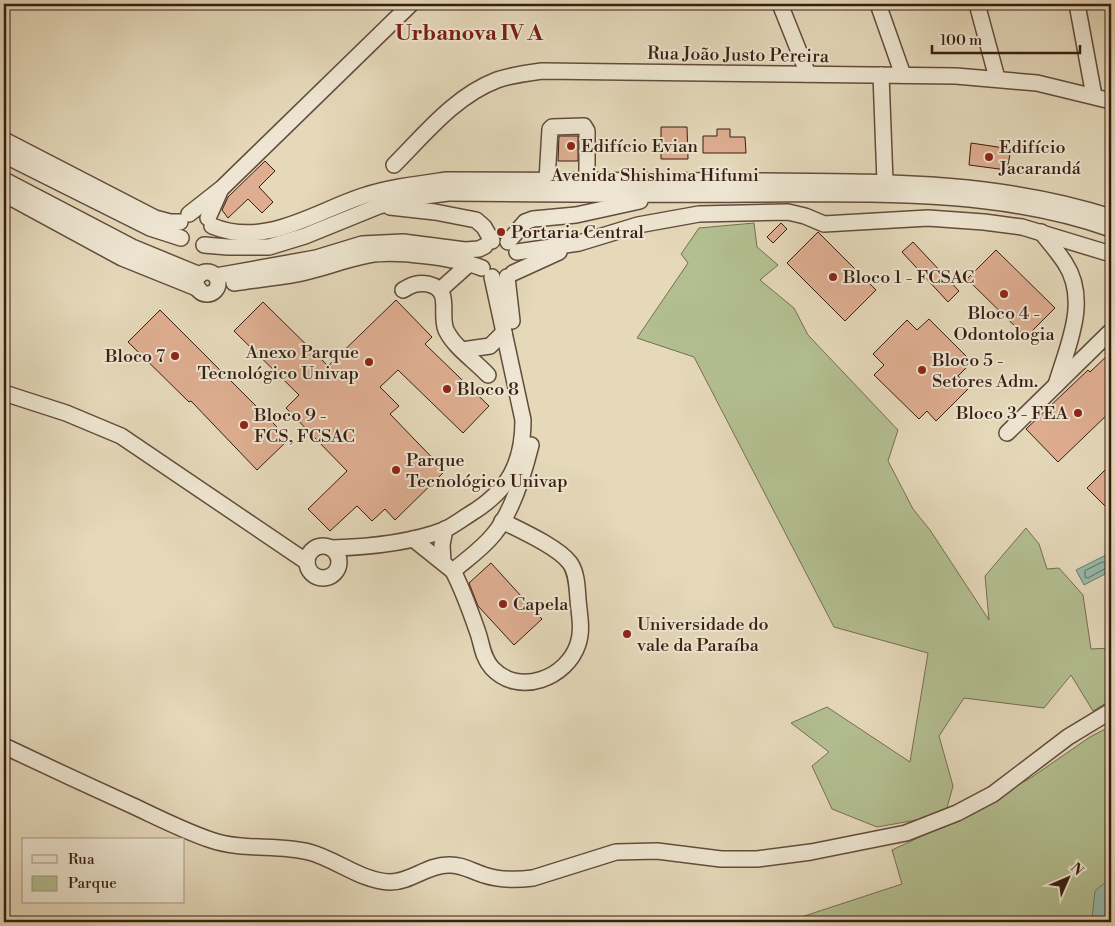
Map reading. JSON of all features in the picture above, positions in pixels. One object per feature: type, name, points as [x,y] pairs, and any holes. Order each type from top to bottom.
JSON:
[{"type":"street","points":[[222,188],[210,222],[211,237],[204,245],[188,245],[181,238],[179,232],[185,218],[222,188],[411,4]]},
{"type":"street","points":[[780,4],[808,74]]},
{"type":"street","points":[[878,4],[903,75]]},
{"type":"street","points":[[977,4],[997,78]]},
{"type":"street","points":[[1077,4],[1094,96]]},
{"type":"street","name":"Rua João Justo Pereira","points":[[394,165],[448,111],[464,98],[496,80],[542,71],[903,75],[997,78],[1036,83],[1111,101]]},
{"type":"street","points":[[881,75],[885,182]]},
{"type":"street","points":[[547,180],[550,129],[552,126],[584,126],[587,131],[587,180]]},
{"type":"street","points":[[4,140],[155,218],[170,222],[199,213],[210,222]]},
{"type":"street","points":[[4,155],[150,228],[181,238]]},
{"type":"street","points":[[4,180],[199,282],[201,291],[208,294],[214,291],[217,281]]},
{"type":"street","name":"Avenida Shishima Hifumi","points":[[204,245],[269,247],[305,236],[379,206],[447,186],[547,180],[885,182],[1022,194],[1111,217]]},
{"type":"street","name":"Avenida Shishima Hifumi","points":[[210,222],[221,230],[240,233],[267,232],[284,228],[362,197],[397,186],[447,186],[678,194],[880,194],[1016,205],[1052,212],[1111,229]]},
{"type":"street","points":[[4,194],[122,258],[199,282]]},
{"type":"street","points":[[217,281],[291,275],[372,255],[445,259],[492,272],[518,264],[512,247],[525,222],[533,219],[576,215],[620,204],[678,194]]},
{"type":"street","points":[[379,206],[435,212],[476,220],[484,227],[489,244]]},
{"type":"street","points":[[440,290],[638,225],[717,212],[788,212],[805,216],[824,224],[928,218],[984,222],[1022,227],[1111,254]]},
{"type":"street","points":[[1041,232],[1066,264],[1076,291],[1075,321],[1056,385]]},
{"type":"street","points":[[217,281],[308,260],[362,244],[402,242],[465,250],[479,249],[497,240],[512,247],[579,243]]},
{"type":"street","points":[[448,566],[475,553],[487,542],[502,521],[521,483],[531,443],[532,418],[509,305],[492,272],[480,256],[489,244]]},
{"type":"street","points":[[352,548],[339,562],[335,572],[326,578],[315,576],[308,567],[307,562],[310,552],[318,546],[352,548],[413,539],[445,529],[487,504],[504,488],[519,451],[523,420],[492,272]]},
{"type":"street","points":[[403,290],[416,283],[424,283],[440,290],[445,301],[444,322],[446,329],[462,350],[485,372],[490,346],[504,332]]},
{"type":"street","points":[[1007,433],[1111,331]]},
{"type":"street","points":[[462,350],[490,346]]},
{"type":"street","points":[[4,393],[66,413],[120,436],[307,562]]},
{"type":"street","points":[[445,529],[442,545],[448,566],[478,632],[484,658],[498,674],[515,681],[527,682],[560,671],[574,653],[580,634],[576,580],[574,570],[569,561],[553,549],[502,521]]},
{"type":"street","points":[[413,539],[448,566]]},
{"type":"street","points":[[332,548],[339,562]]},
{"type":"street","points":[[4,746],[171,824],[211,840],[249,847],[292,848],[311,852],[380,881],[408,880],[437,866],[447,864],[458,865],[484,875],[521,879],[533,878],[616,852],[657,851],[720,859],[757,859],[811,852],[906,833],[957,813],[993,794],[1068,737],[1111,711]]},
{"type":"green space","points":[[754,223],[757,247],[778,265],[760,280],[794,308],[808,335],[898,430],[888,461],[913,509],[930,530],[989,620],[985,576],[1026,528],[1039,544],[1047,569],[1059,568],[1083,595],[1091,649],[1111,648],[1111,700],[1093,711],[1071,675],[1044,708],[964,698],[939,736],[953,786],[945,815],[877,827],[832,809],[812,766],[829,752],[791,723],[827,707],[910,762],[928,653],[834,627],[694,357],[637,338],[688,263],[681,254],[699,228]]},
{"type":"green space","points":[[1111,726],[1111,880],[1108,880],[1092,918],[1097,922],[786,922],[902,884],[892,850],[971,813],[1032,777],[1090,737]]},
{"type":"water","points":[[1106,555],[1111,564],[1111,571],[1084,585],[1076,570]]},
{"type":"water","points":[[1108,880],[1111,880],[1111,922],[1097,922],[1092,918],[1095,891]]},
{"type":"building","points":[[661,127],[687,127],[688,159],[661,159]]},
{"type":"building","points":[[717,129],[730,129],[730,137],[745,137],[746,153],[703,153],[703,136],[717,136]]},
{"type":"building","name":"Edifício Evian","points":[[559,136],[578,136],[578,161],[558,161]]},
{"type":"building","name":"Edifício Jacarandá","points":[[971,143],[1011,149],[1007,170],[969,165]]},
{"type":"building","points":[[265,161],[275,171],[259,187],[273,202],[262,213],[248,199],[228,218],[222,210],[228,197]]},
{"type":"building","points":[[781,223],[787,229],[773,243],[767,237]]},
{"type":"building","name":"Bloco 1 - FCSAC","points":[[818,232],[876,290],[845,321],[787,263]]},
{"type":"building","points":[[913,242],[959,291],[948,302],[902,252]]},
{"type":"building","name":"Bloco 4 - Odontologia","points":[[996,250],[1055,308],[1026,337],[967,279]]},
{"type":"building","points":[[396,300],[432,337],[425,344],[489,406],[463,433],[398,370],[380,387],[399,406],[390,414],[445,471],[395,520],[385,509],[372,521],[357,506],[330,531],[308,509],[347,471],[286,408],[299,395],[234,331],[263,302],[328,366]]},
{"type":"building","points":[[160,310],[289,439],[257,470],[191,401],[189,402],[128,342]]},
{"type":"building","name":"Bloco 5 - Setores Adm.","points":[[929,319],[972,362],[958,376],[970,387],[936,421],[927,411],[919,419],[874,375],[884,365],[873,354],[907,320],[917,330]]},
{"type":"building","name":"Bloco 3 - FEA","points":[[1111,352],[1111,411],[1058,462],[1026,429],[1088,370],[1090,372]]},
{"type":"building","points":[[1111,464],[1111,512],[1087,488]]},
{"type":"building","name":"Capela","points":[[491,563],[542,619],[514,645],[478,606],[469,583]]},
{"type":"place","name":"Edifício Evian","points":[[571,146]]},
{"type":"place","name":"Edifício Jacarandá","points":[[989,157]]},
{"type":"place","name":"Portaria Central","points":[[501,232]]},
{"type":"place","name":"Bloco 1 - FCSAC","points":[[833,277]]},
{"type":"place","name":"Bloco 4 - Odontologia","points":[[1004,294]]},
{"type":"place","name":"Bloco 7","points":[[175,356]]},
{"type":"place","name":"Anexo Parque Tecnológico Univap","points":[[369,362]]},
{"type":"place","name":"Bloco 5 - Setores Adm.","points":[[922,370]]},
{"type":"place","name":"Bloco 8","points":[[447,389]]},
{"type":"place","name":"Bloco 3 - FEA","points":[[1078,413]]},
{"type":"place","name":"Bloco 9 - FCS, FCSAC","points":[[244,425]]},
{"type":"place","name":"Parque Tecnológico Univap","points":[[396,470]]},
{"type":"place","name":"Capela","points":[[503,604]]},
{"type":"place","name":"Universidade do vale da Paraíba","points":[[627,634]]},
{"type":"district","name":"Urbanova IV A","points":[[469,33]]}]
